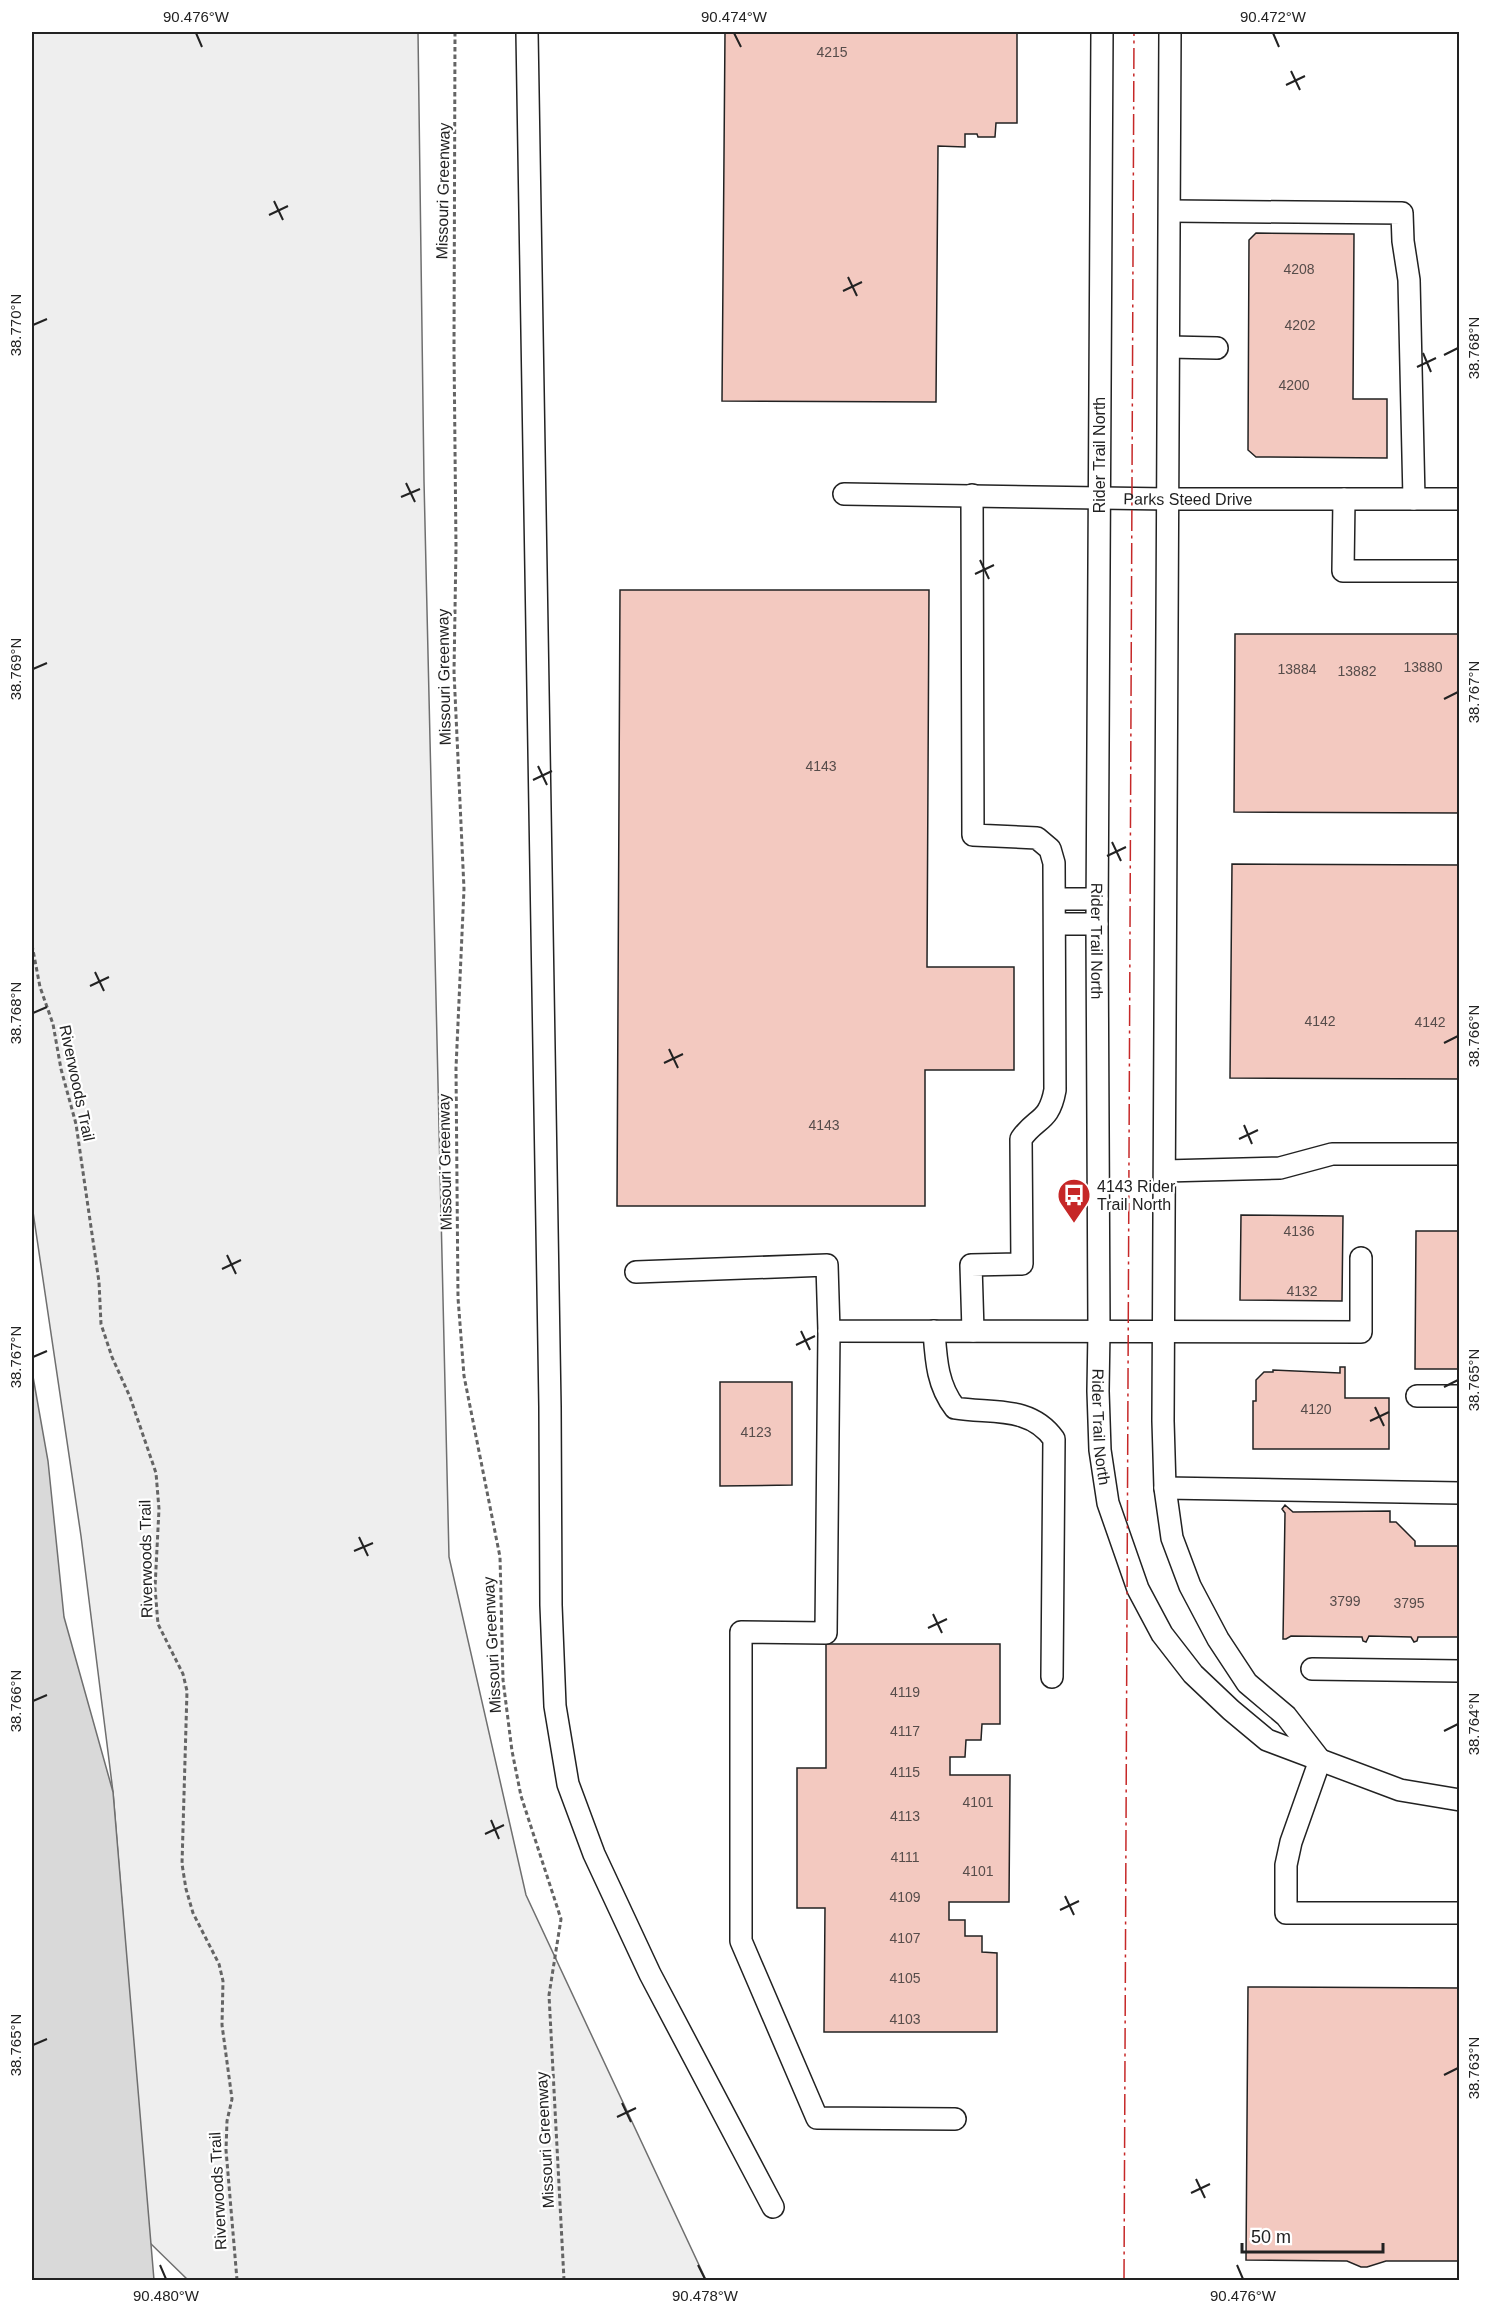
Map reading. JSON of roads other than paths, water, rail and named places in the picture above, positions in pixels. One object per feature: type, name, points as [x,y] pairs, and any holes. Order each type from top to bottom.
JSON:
[{"type":"street","points":[[527,32],[551,1605],[555,1706],[568,1784],[594,1854],[650,1974],[773,2208]]},
{"type":"street","name":"Rider Trail North","points":[[1101,32],[1097,899],[1100,1330],[1098,1391],[1100,1450],[1108,1503],[1138,1589],[1162,1634],[1193,1674],[1231,1710],[1267,1740],[1290,1738],[1320,1760],[1400,1790],[1460,1800]]},
{"type":"street","points":[[1170,32],[1165,1488],[1172,1538],[1190,1586],[1218,1639],[1247,1683],[1286,1716],[1290,1738]]},
{"type":"street","points":[[1170,211],[1402,213],[1403,241],[1409,280],[1414,499]]},
{"type":"street","points":[[1169,347],[1217,348]]},
{"type":"street","name":"Parks Steed Drive","points":[[844,494],[1168,499],[1460,499]]},
{"type":"street","points":[[972,495],[973,835],[1037,838],[1050,849],[1054,863],[1055,899],[1055,1090],[1049,1113],[1021,1139],[1022,1264],[971,1265],[973,1331]]},
{"type":"street","points":[[1344,499],[1343,571],[1460,571]]},
{"type":"street","points":[[1055,899],[1097,899]]},
{"type":"street","points":[[1055,924],[1097,924]]},
{"type":"street","points":[[1165,1171],[1280,1168],[1332,1154],[1460,1154]]},
{"type":"street","points":[[829,1331],[1360,1332],[1361,1258]]},
{"type":"street","points":[[636,1272],[827,1264],[829,1331],[826,1633],[741,1632],[741,1941],[817,2118],[955,2119]]},
{"type":"street","points":[[934,1331],[937,1368],[945,1394],[955,1408],[975,1412],[998,1411],[1023,1416],[1038,1422],[1054,1439],[1052,1677]]},
{"type":"street","points":[[1417,1396],[1460,1396]]},
{"type":"street","points":[[1165,1488],[1460,1493]]},
{"type":"street","points":[[1312,1669],[1460,1671]]},
{"type":"street","points":[[1320,1760],[1291,1842],[1286,1865],[1286,1913],[1460,1912]]},
{"type":"place","name":"4143 Rider Trail North","points":[[1074,1224]]}]
